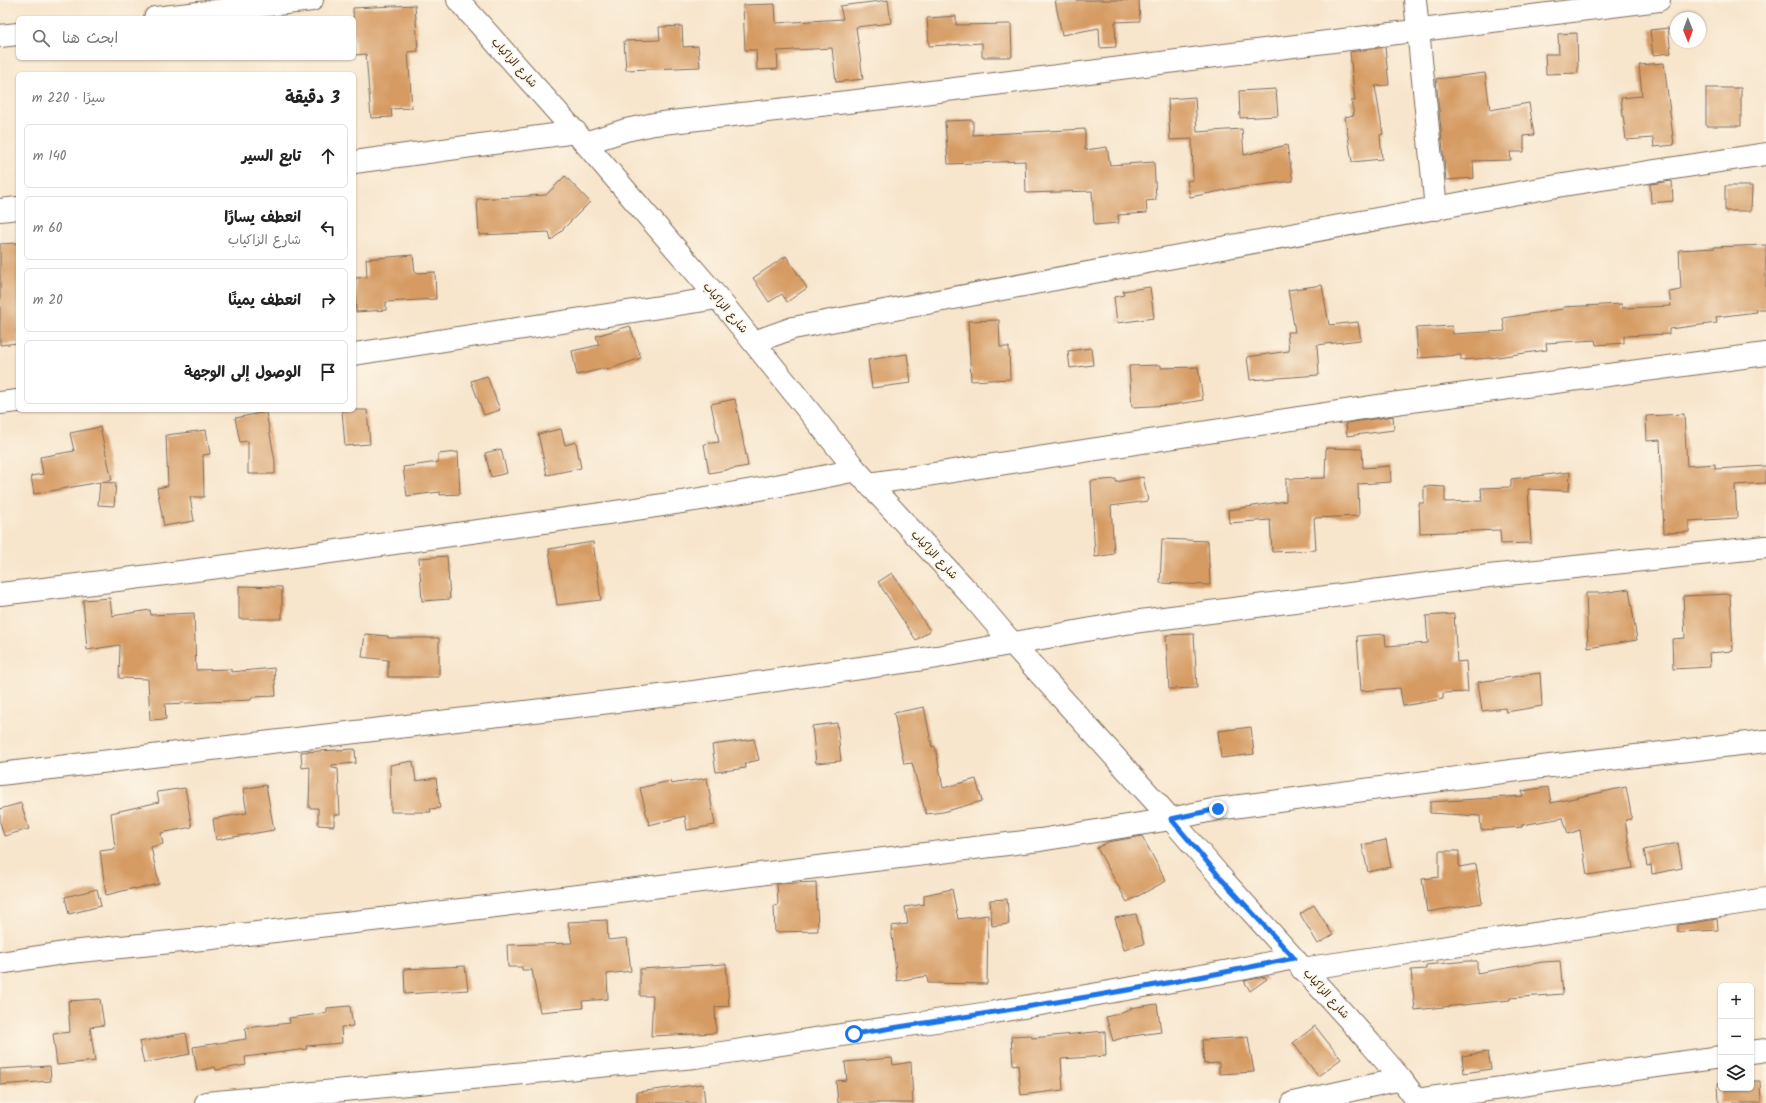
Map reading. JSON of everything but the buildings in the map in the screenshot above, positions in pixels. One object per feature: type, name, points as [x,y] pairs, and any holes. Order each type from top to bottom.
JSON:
[{"type":"street","points":[[172,16],[312,0]]},
{"type":"street","name":"شارع الزاكياب","points":[[458,0],[580,137],[718,298],[862,477],[972,596],[1012,643],[1171,819],[1224,882],[1401,1079],[1418,1101]]},
{"type":"street","points":[[1415,0],[1436,209]]},
{"type":"street","points":[[356,162],[580,137],[654,124],[891,97],[1418,32],[1659,0]]},
{"type":"street","points":[[0,36],[16,34]]},
{"type":"street","points":[[754,342],[794,328],[1563,185],[1766,154]]},
{"type":"street","points":[[0,210],[16,208]]},
{"type":"street","points":[[356,354],[718,298]]},
{"type":"street","points":[[0,594],[306,556],[609,513],[803,482],[862,477],[1766,354]]},
{"type":"street","points":[[0,403],[16,401]]},
{"type":"street","points":[[0,774],[694,692],[937,657],[1125,623],[1489,576],[1766,546]]},
{"type":"street","points":[[0,963],[70,952],[236,936],[1040,840],[1171,819],[1225,808],[1550,766],[1766,741]]},
{"type":"street","points":[[206,1103],[695,1057],[996,1012],[1241,969],[1298,964],[1766,899]]},
{"type":"street","points":[[1754,1052],[1766,1050]]},
{"type":"street","points":[[1418,1101],[1718,1057]]},
{"type":"street","points":[[1293,1103],[1401,1079]]},
{"type":"route","points":[[854,1034],[1107,993],[1294,958],[1224,882],[1171,819],[1218,809]]}]
